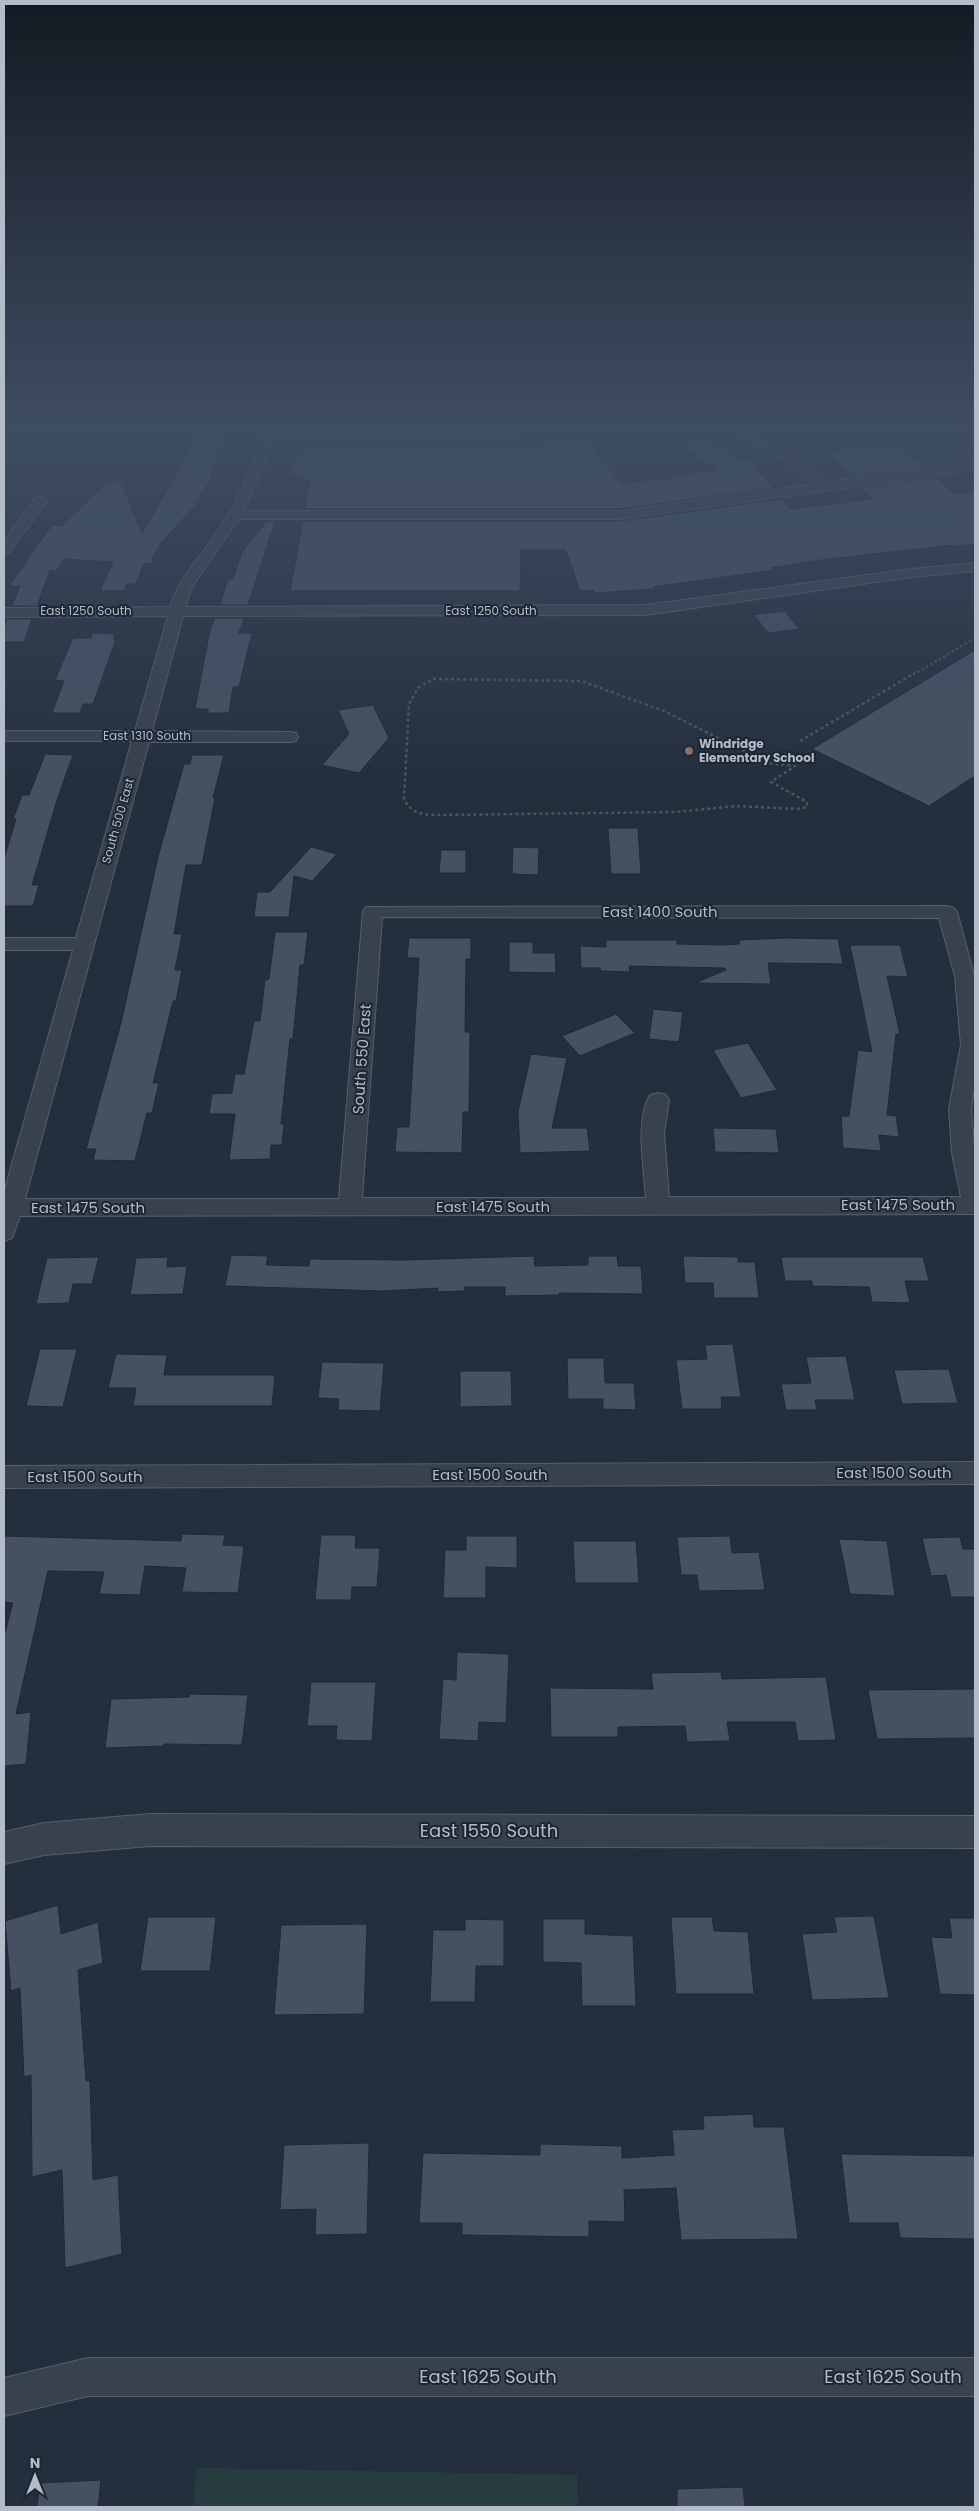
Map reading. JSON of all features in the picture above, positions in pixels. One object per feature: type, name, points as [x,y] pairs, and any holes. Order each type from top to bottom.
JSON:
[{"type":"street","name":"South 500 East","points":[[4,1232],[182,592],[194,570],[215,544]]},
{"type":"street","name":"East 1250 South","points":[[4,612],[645,610],[912,573],[975,567]]},
{"type":"street","name":"East 1310 South","points":[[4,736],[290,737]]},
{"type":"street","name":"East 1400 South","points":[[373,911],[947,912],[965,976],[971,1045],[960,1109],[962,1153],[975,1205]]},
{"type":"street","name":"South 550 East","points":[[350,1207],[373,911]]},
{"type":"street","points":[[4,944],[84,944]]},
{"type":"street","points":[[658,1100],[653,1133],[658,1206]]},
{"type":"street","name":"East 1475 South","points":[[10,1208],[975,1205]]},
{"type":"street","name":"East 1500 South","points":[[4,1477],[975,1473]]},
{"type":"street","name":"East 1550 South","points":[[4,1848],[44,1839],[150,1830],[975,1832]]},
{"type":"street","name":"East 1625 South","points":[[4,2397],[88,2377],[975,2377]]},
{"type":"path","points":[[800,741],[975,638]]},
{"type":"path","points":[[433,679],[580,681],[664,711],[768,763],[795,766],[771,782],[801,797],[807,802],[807,807],[797,809],[731,805],[703,806],[676,812],[426,814],[411,811],[406,806],[404,799],[409,704],[414,691],[422,683],[433,679]]},
{"type":"green space","points":[[197,2468],[577,2475],[578,2507],[193,2507]]},
{"type":"building","points":[[38,544],[160,544],[152,558],[154,564],[144,563],[136,584],[127,584],[124,591],[100,591],[113,562],[64,559],[56,571],[50,570],[37,606],[12,606],[20,586],[9,586]]},
{"type":"building","points":[[248,544],[268,544],[248,605],[220,605],[228,579],[233,579],[242,552]]},
{"type":"building","points":[[299,544],[973,544],[821,560],[771,568],[774,570],[653,587],[655,589],[595,593],[594,590],[580,591],[566,550],[521,550],[520,591],[290,591]]},
{"type":"building","points":[[785,611],[799,629],[768,633],[754,615]]},
{"type":"building","points":[[215,618],[244,618],[239,633],[252,633],[239,687],[233,687],[229,713],[208,713],[208,709],[195,709],[210,630]]},
{"type":"building","points":[[7,619],[32,619],[24,642],[4,642],[4,627]]},
{"type":"building","points":[[93,633],[115,634],[113,639],[116,639],[93,704],[83,704],[80,713],[52,713],[64,681],[55,680],[73,638],[91,638]]},
{"type":"building","points":[[975,650],[975,776],[929,806],[812,749]]},
{"type":"building","points":[[373,705],[389,738],[359,773],[322,765],[349,734],[338,710]]},
{"type":"building","points":[[45,754],[73,755],[57,800],[32,885],[39,885],[33,906],[4,906],[4,859],[16,819],[13,819],[22,795],[29,795]]},
{"type":"building","points":[[192,755],[224,755],[213,798],[215,798],[202,865],[186,865],[174,934],[182,934],[175,970],[182,970],[176,1001],[173,1001],[153,1083],[159,1083],[152,1113],[147,1113],[135,1161],[93,1160],[96,1149],[86,1149],[121,1023],[158,857],[184,764],[190,764]]},
{"type":"building","points":[[608,828],[638,828],[641,874],[611,874]]},
{"type":"building","points":[[311,847],[337,854],[312,881],[294,876],[289,917],[254,917],[257,892],[270,892]]},
{"type":"building","points":[[513,847],[539,848],[538,875],[512,874]]},
{"type":"building","points":[[441,850],[466,850],[466,873],[439,873]]},
{"type":"building","points":[[275,932],[308,932],[304,965],[300,965],[293,1039],[290,1039],[281,1124],[284,1124],[282,1145],[271,1145],[270,1159],[229,1160],[235,1114],[209,1114],[212,1094],[232,1093],[235,1074],[244,1074],[254,1021],[260,1021],[265,980],[269,979]]},
{"type":"building","points":[[409,938],[471,938],[471,959],[466,959],[465,1032],[470,1032],[469,1112],[463,1112],[462,1153],[395,1152],[397,1127],[409,1127],[419,958],[407,958]]},
{"type":"building","points":[[786,938],[838,939],[843,964],[768,963],[771,984],[695,983],[726,970],[725,968],[629,966],[630,972],[601,971],[600,968],[581,968],[580,946],[606,947],[606,940],[677,940],[677,944],[722,945],[739,944],[739,940]]},
{"type":"building","points":[[509,942],[533,942],[533,953],[555,953],[556,973],[509,972]]},
{"type":"building","points":[[850,945],[900,945],[908,977],[887,976],[900,1034],[896,1034],[887,1115],[896,1116],[899,1137],[879,1135],[881,1151],[843,1148],[841,1116],[849,1116],[858,1050],[872,1052]]},
{"type":"building","points":[[653,1009],[683,1012],[679,1042],[649,1039]]},
{"type":"building","points":[[616,1014],[635,1033],[580,1056],[562,1036]]},
{"type":"building","points":[[748,1043],[777,1090],[741,1098],[713,1050]]},
{"type":"building","points":[[531,1054],[567,1058],[552,1128],[587,1128],[590,1151],[520,1153],[518,1112]]},
{"type":"building","points":[[713,1128],[776,1129],[779,1153],[715,1152]]},
{"type":"building","points":[[231,1255],[268,1256],[266,1265],[309,1266],[310,1259],[407,1260],[534,1256],[535,1266],[588,1265],[588,1256],[617,1256],[618,1266],[641,1266],[643,1294],[559,1293],[559,1295],[505,1296],[505,1287],[465,1287],[464,1291],[437,1292],[438,1288],[383,1291],[225,1286]]},
{"type":"building","points":[[683,1256],[738,1257],[738,1262],[755,1262],[759,1298],[714,1298],[713,1283],[685,1283]]},
{"type":"building","points":[[99,1257],[92,1284],[73,1284],[69,1303],[36,1304],[47,1258]]},
{"type":"building","points":[[168,1257],[167,1267],[187,1266],[183,1294],[130,1295],[136,1258]]},
{"type":"building","points":[[781,1257],[923,1257],[929,1281],[905,1281],[910,1303],[872,1302],[869,1287],[812,1286],[812,1281],[785,1281]]},
{"type":"building","points":[[733,1344],[741,1397],[721,1397],[722,1409],[682,1409],[676,1360],[707,1359],[705,1345]]},
{"type":"building","points":[[40,1349],[77,1349],[63,1407],[26,1406]]},
{"type":"building","points":[[116,1354],[167,1355],[164,1375],[275,1375],[272,1406],[133,1406],[136,1388],[108,1388]]},
{"type":"building","points":[[846,1356],[855,1400],[815,1400],[817,1410],[786,1410],[781,1384],[811,1383],[806,1357]]},
{"type":"building","points":[[567,1358],[604,1358],[605,1383],[634,1383],[636,1410],[603,1409],[603,1399],[568,1399]]},
{"type":"building","points":[[322,1362],[384,1363],[380,1411],[338,1410],[339,1399],[318,1398]]},
{"type":"building","points":[[949,1369],[958,1403],[902,1404],[894,1370]]},
{"type":"building","points":[[460,1371],[511,1371],[512,1406],[460,1407]]},
{"type":"building","points":[[182,1534],[225,1535],[223,1545],[244,1546],[238,1593],[182,1592],[186,1568],[145,1566],[140,1595],[99,1594],[104,1572],[48,1571],[16,1714],[31,1712],[26,1764],[4,1766],[4,1636],[13,1603],[4,1602],[4,1536],[181,1541]]},
{"type":"building","points":[[321,1535],[356,1535],[355,1548],[380,1548],[377,1587],[352,1587],[351,1600],[315,1600]]},
{"type":"building","points":[[466,1536],[517,1536],[517,1568],[486,1567],[486,1598],[443,1598],[445,1550],[466,1550]]},
{"type":"building","points":[[730,1536],[732,1553],[759,1552],[765,1590],[699,1591],[697,1575],[681,1575],[677,1537]]},
{"type":"building","points":[[960,1537],[963,1549],[975,1549],[975,1597],[951,1597],[946,1575],[931,1576],[922,1538]]},
{"type":"building","points":[[839,1539],[887,1541],[895,1596],[850,1594]]},
{"type":"building","points":[[573,1541],[636,1541],[639,1583],[575,1583]]},
{"type":"building","points":[[457,1652],[509,1654],[506,1723],[479,1722],[478,1741],[439,1739],[443,1679],[456,1680]]},
{"type":"building","points":[[721,1672],[722,1679],[826,1677],[836,1740],[798,1741],[795,1722],[727,1722],[730,1741],[687,1742],[685,1726],[618,1727],[618,1737],[551,1737],[550,1688],[653,1689],[651,1673]]},
{"type":"building","points":[[311,1682],[376,1682],[372,1741],[336,1740],[337,1726],[307,1726]]},
{"type":"building","points":[[975,1689],[975,1738],[877,1739],[868,1690]]},
{"type":"building","points":[[190,1694],[248,1695],[242,1745],[164,1744],[164,1746],[105,1748],[111,1699],[189,1697]]},
{"type":"building","points":[[58,1905],[61,1934],[98,1922],[103,1963],[78,1970],[86,2081],[90,2080],[93,2180],[118,2175],[122,2254],[65,2268],[62,2170],[32,2177],[31,2075],[24,2077],[20,1988],[11,1991],[5,1921]]},
{"type":"building","points":[[874,1916],[889,1998],[812,2000],[802,1934],[837,1932],[834,1917]]},
{"type":"building","points":[[148,1917],[216,1917],[210,1971],[140,1971]]},
{"type":"building","points":[[671,1917],[712,1917],[714,1931],[748,1932],[754,1994],[676,1994]]},
{"type":"building","points":[[949,1918],[975,1918],[975,1995],[940,1994],[931,1937],[952,1938]]},
{"type":"building","points":[[465,1919],[504,1920],[504,1966],[476,1966],[475,2002],[430,2002],[433,1930],[465,1930]]},
{"type":"building","points":[[543,1919],[585,1919],[585,1934],[633,1936],[636,2006],[582,2006],[581,1963],[543,1962]]},
{"type":"building","points":[[367,1924],[364,2014],[274,2015],[281,1925]]},
{"type":"building","points":[[753,2114],[754,2127],[784,2127],[798,2239],[681,2240],[676,2188],[624,2190],[625,2222],[589,2221],[589,2237],[462,2235],[462,2223],[419,2223],[423,2153],[540,2155],[540,2144],[622,2146],[622,2158],[674,2155],[672,2130],[704,2129],[703,2116]]},
{"type":"building","points":[[369,2143],[367,2234],[315,2235],[316,2209],[280,2210],[284,2145]]},
{"type":"building","points":[[841,2154],[975,2156],[975,2239],[900,2238],[898,2223],[849,2223]]},
{"type":"building","points":[[101,2480],[98,2507],[37,2507],[40,2483]]},
{"type":"building","points":[[743,2487],[745,2507],[677,2507],[677,2489]]},
{"type":"place","name":"Windridge Elementary School","points":[[689,751]]}]
